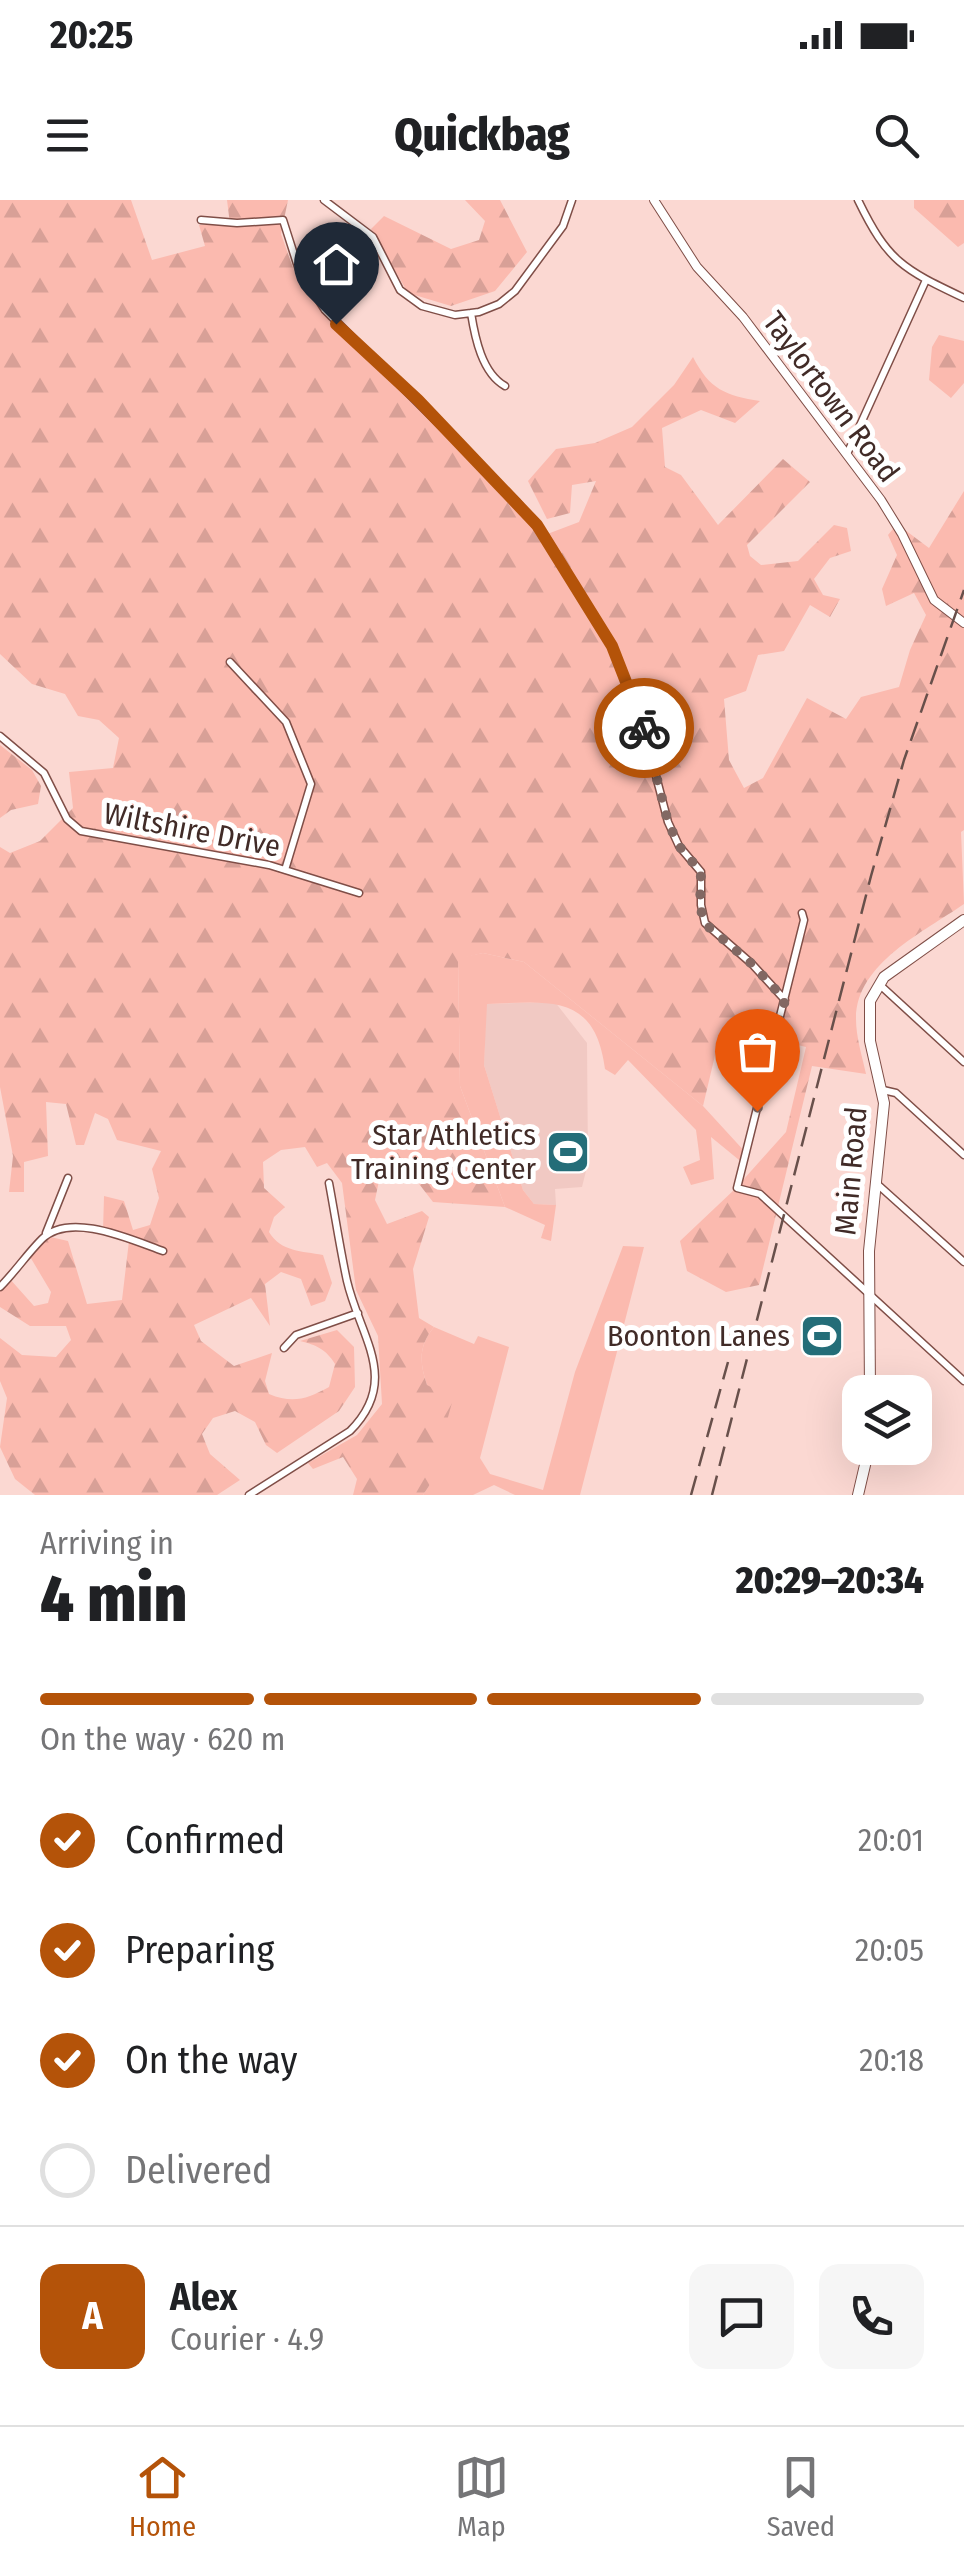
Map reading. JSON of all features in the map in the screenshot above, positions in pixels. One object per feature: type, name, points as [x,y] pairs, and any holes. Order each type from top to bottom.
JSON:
[{"type":"main road","points":[[878,984],[964,920]]},
{"type":"main road","name":"Main Road","points":[[870,1375],[868,1293],[884,1114],[868,1026],[870,1001],[878,984]]},
{"type":"main road","points":[[858,1495],[865,1465]]},
{"type":"street","points":[[324,200],[372,237],[400,290],[422,306],[455,315],[499,304],[515,291],[563,226],[572,200]]},
{"type":"street","name":"Taylortown Road","points":[[654,200],[696,267],[743,317],[896,523],[934,600],[964,623]]},
{"type":"street","points":[[858,200],[884,248],[900,264],[964,298]]},
{"type":"street","points":[[201,220],[284,220],[298,270],[336,324],[410,392],[517,502],[548,541],[612,646],[625,676],[646,734],[668,822],[679,846],[701,872],[704,923],[752,964],[785,1000]]},
{"type":"street","points":[[847,454],[926,280]]},
{"type":"street","points":[[472,313],[475,338],[487,366],[499,384],[506,386]]},
{"type":"street","points":[[230,662],[286,722],[311,784],[285,870]]},
{"type":"street","name":"Wiltshire Drive","points":[[0,736],[36,764],[67,818],[81,831],[285,870],[359,893]]},
{"type":"street","points":[[802,913],[804,920],[737,1188],[760,1194],[964,1381]]},
{"type":"street","points":[[878,984],[964,1062]]},
{"type":"street","points":[[882,1090],[896,1093],[964,1155]]},
{"type":"street","points":[[0,1287],[45,1234],[68,1178]]},
{"type":"street","points":[[249,1495],[343,1437],[367,1410],[375,1384],[375,1364],[348,1286],[329,1182]]},
{"type":"street","points":[[875,1182],[964,1262]]},
{"type":"street","points":[[45,1234],[72,1227],[93,1228],[163,1251]]},
{"type":"street","points":[[284,1348],[296,1335],[358,1313]]},
{"type":"shaded area","points":[[555,1002],[587,1043],[588,1163],[582,1187],[555,1189],[556,1205],[534,1204],[523,1190],[484,1065],[486,1004]]},
{"type":"green space","points":[[0,200],[131,200],[152,260],[205,246],[199,225],[230,224],[227,200],[288,200],[281,234],[297,279],[326,317],[409,393],[542,536],[579,522],[596,481],[572,485],[570,513],[547,519],[528,481],[556,449],[595,443],[632,427],[674,385],[693,357],[712,384],[737,397],[760,401],[735,423],[701,410],[662,428],[665,467],[681,475],[718,525],[783,459],[810,482],[747,545],[750,556],[761,565],[798,561],[834,525],[847,528],[851,551],[830,558],[814,579],[823,595],[840,599],[830,617],[810,605],[784,651],[758,655],[746,691],[724,699],[729,760],[744,788],[763,778],[807,698],[846,719],[861,697],[899,687],[926,615],[914,593],[886,606],[882,589],[897,555],[888,535],[897,524],[929,548],[964,491],[964,904],[895,951],[867,981],[856,1019],[866,1074],[812,1066],[759,1285],[726,1292],[687,1271],[680,1241],[735,1189],[786,1132],[806,1047],[740,1031],[733,1049],[766,1077],[764,1085],[717,1047],[703,1106],[524,962],[483,953],[458,959],[460,1086],[505,1207],[433,1202],[416,1180],[380,1176],[375,1200],[387,1224],[422,1211],[429,1217],[413,1269],[419,1318],[434,1327],[423,1347],[423,1369],[427,1385],[453,1399],[429,1486],[423,1495],[353,1495],[357,1479],[343,1457],[313,1469],[308,1463],[357,1435],[382,1404],[378,1336],[356,1290],[342,1183],[327,1163],[317,1167],[305,1147],[281,1150],[263,1162],[264,1188],[285,1207],[274,1217],[269,1232],[286,1247],[323,1255],[332,1283],[325,1301],[311,1306],[301,1279],[281,1272],[265,1284],[270,1326],[251,1298],[194,1325],[201,1341],[234,1366],[272,1353],[265,1381],[269,1394],[293,1399],[329,1387],[335,1364],[320,1348],[300,1341],[337,1330],[354,1347],[355,1387],[339,1411],[277,1453],[266,1445],[255,1422],[235,1411],[213,1418],[202,1434],[210,1454],[240,1480],[217,1495],[35,1495],[15,1479],[0,1447],[7,1398],[0,1381],[0,1338],[22,1355],[56,1357],[71,1340],[66,1326],[30,1326],[0,1307],[0,1286],[9,1278],[34,1306],[48,1303],[51,1292],[29,1255],[46,1236],[68,1241],[87,1304],[122,1300],[129,1241],[103,1231],[104,1196],[124,1201],[133,1230],[150,1225],[159,1198],[152,1169],[161,1151],[117,1140],[108,1119],[95,1113],[84,1145],[76,1145],[66,1104],[46,1102],[48,1156],[24,1162],[24,1192],[9,1192],[13,1156],[0,1087],[0,847],[10,853],[40,841],[73,808],[69,772],[113,768],[119,738],[99,720],[78,716],[65,694],[32,684],[0,654]]},
{"type":"green space","points":[[465,200],[500,200],[527,252],[495,291],[451,306],[408,293],[371,229],[384,216],[451,249],[479,240],[485,221]]},
{"type":"green space","points":[[914,200],[964,200],[964,243],[958,247],[914,208]]},
{"type":"green space","points":[[939,335],[964,341],[964,383],[951,398],[929,380],[932,347]]},
{"type":"green space","points":[[0,745],[32,770],[41,786],[38,804],[11,810],[0,818]]},
{"type":"green space","points":[[483,953],[524,962],[703,1106],[747,1154],[744,1164],[711,1137],[714,1179],[691,1185],[683,1167],[700,1160],[696,1130],[628,1060],[615,1075],[605,1069],[600,1044],[579,1014],[549,1003],[487,1004],[484,1065],[523,1190],[534,1204],[556,1205],[551,1241],[541,1238],[545,1225],[505,1207],[460,1086],[458,958]]},
{"type":"green space","points":[[623,1246],[644,1247],[580,1495],[515,1495],[494,1485],[473,1495],[423,1495],[429,1486],[427,1385],[422,1354],[434,1327],[474,1344],[478,1336],[509,1347],[480,1458],[490,1474],[543,1490],[575,1372]]},
{"type":"railway","points":[[712,1495],[871,876],[904,760],[964,590]]},
{"type":"railway","points":[[691,1495],[728,1362]]},
{"type":"way so far","points":[[644,728],[668,822],[679,846],[701,872],[704,923],[752,964],[785,1000],[757,1111]]},
{"type":"place","name":"Star Athletics Training Center","points":[[568,1152]]},
{"type":"place","name":"Boonton Lanes","points":[[822,1336]]},
{"type":"route","points":[[336,324],[418,400],[537,525],[612,646],[644,728]]}]
